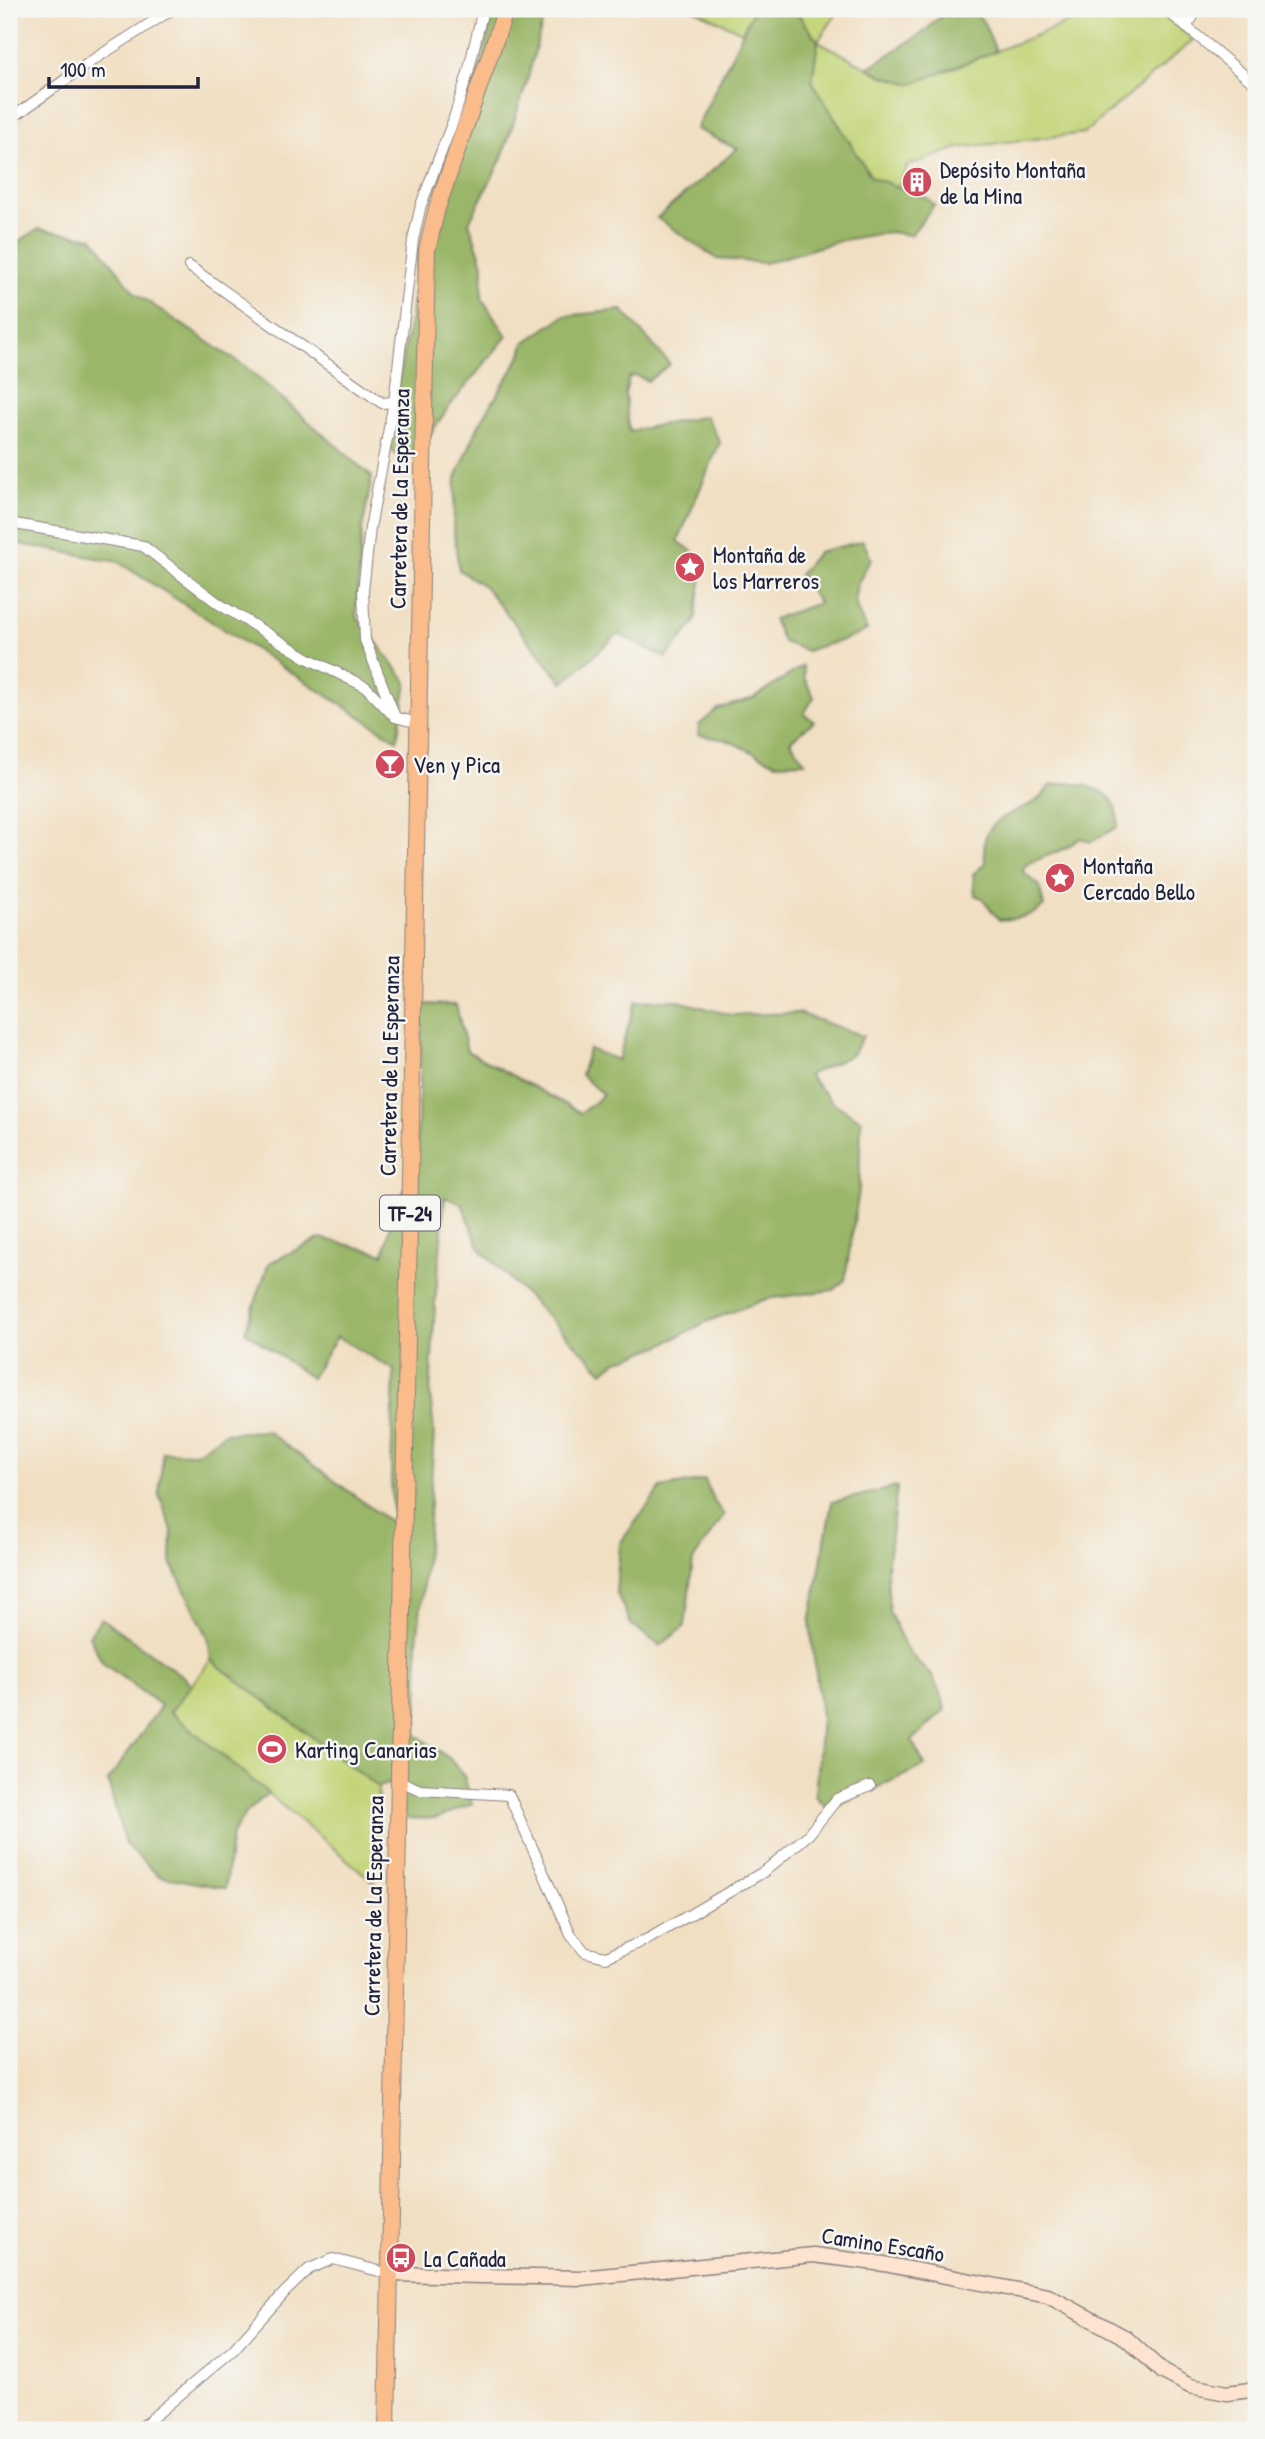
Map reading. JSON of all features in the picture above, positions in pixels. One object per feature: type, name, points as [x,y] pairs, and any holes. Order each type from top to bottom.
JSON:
[{"type":"main road","name":"Carretera de La Esperanza","points":[[387,2430],[427,250],[437,208],[506,9]]},
{"type":"main road","name":"Camino Escaño","points":[[390,2274],[581,2278],[813,2255],[884,2264],[1048,2296],[1088,2315],[1126,2338],[1163,2372],[1190,2386],[1227,2393],[1250,2390],[1256,2392]]},
{"type":"street","points":[[9,120],[93,60],[173,9]]},
{"type":"street","points":[[395,717],[365,640],[363,591],[370,528],[394,402],[413,240],[421,205],[468,73],[483,9]]},
{"type":"street","points":[[1165,9],[1256,85]]},
{"type":"street","points":[[1186,27],[1198,9]]},
{"type":"street","points":[[189,266],[382,403],[394,402]]},
{"type":"street","points":[[9,523],[143,546],[219,604],[307,658],[366,687],[395,717],[418,723]]},
{"type":"street","points":[[398,1780],[420,1790],[509,1795],[571,1935],[585,1952],[606,1957],[650,1938],[765,1871],[808,1835],[837,1799],[870,1786]]},
{"type":"street","points":[[138,2430],[233,2350],[309,2269],[333,2259],[390,2274]]},
{"type":"green space","points":[[494,9],[546,9],[526,85],[501,160],[469,222],[483,264],[482,299],[507,336],[448,408],[415,457],[405,461],[386,446],[411,315],[419,253],[440,228]]},
{"type":"green space","points":[[693,9],[754,9],[742,32]]},
{"type":"green space","points":[[754,9],[794,9],[818,41],[812,81],[871,177],[927,198],[934,205],[911,235],[889,232],[843,240],[765,263],[717,259],[657,218],[737,149],[696,129]]},
{"type":"green space","points":[[794,9],[840,9],[818,41]]},
{"type":"green space","points":[[948,9],[973,9],[984,23],[996,51],[912,84],[883,76],[868,68],[924,32]]},
{"type":"green space","points":[[1103,9],[1157,9],[1193,40],[1084,133],[958,148],[907,166],[898,187],[871,177],[812,81],[818,41],[883,76],[912,84]]},
{"type":"green space","points":[[39,229],[93,238],[135,293],[247,368],[372,477],[362,530],[356,616],[407,682],[397,740],[118,562],[9,542],[9,247]]},
{"type":"green space","points":[[622,310],[670,364],[648,381],[637,376],[629,377],[625,394],[629,431],[706,416],[720,442],[678,541],[693,552],[702,576],[695,622],[666,658],[618,634],[563,683],[485,587],[459,570],[453,527],[456,478],[479,425],[521,355],[524,343],[564,316]]},
{"type":"green space","points":[[863,541],[871,559],[860,579],[855,601],[867,630],[807,651],[783,642],[773,619],[819,603],[799,575],[818,552]]},
{"type":"green space","points":[[803,666],[804,678],[814,697],[804,714],[814,721],[790,741],[805,762],[776,763],[727,740],[698,735],[699,725],[718,709],[754,698]]},
{"type":"green space","points":[[1068,783],[1088,786],[1111,799],[1117,816],[1117,827],[1091,842],[1080,838],[1066,848],[1029,863],[1023,868],[1024,873],[1039,885],[1044,906],[1029,915],[999,920],[982,898],[975,895],[973,874],[985,864],[986,836],[999,820],[1036,801],[1049,786]]},
{"type":"green space","points":[[675,1000],[731,1015],[799,1013],[863,1036],[852,1055],[808,1075],[832,1102],[861,1120],[859,1190],[845,1280],[833,1290],[766,1299],[706,1322],[662,1345],[615,1362],[603,1372],[480,1249],[462,1204],[445,1197],[430,1393],[434,1431],[428,1538],[417,1643],[419,1684],[416,1735],[449,1758],[464,1776],[472,1804],[437,1818],[407,1819],[392,1783],[378,1787],[211,1660],[208,1637],[171,1562],[172,1530],[159,1495],[163,1452],[196,1453],[225,1433],[267,1431],[393,1524],[391,1477],[394,1370],[337,1337],[311,1378],[245,1331],[269,1263],[321,1238],[384,1254],[393,1215],[416,1163],[423,1004],[456,1005],[467,1051],[581,1113],[603,1095],[581,1075],[589,1049],[618,1060],[636,1001]]},
{"type":"green space","points":[[705,1480],[713,1500],[724,1515],[693,1560],[685,1626],[660,1646],[631,1624],[616,1592],[620,1543],[661,1488]]},
{"type":"green space","points":[[897,1487],[887,1570],[889,1611],[906,1649],[932,1676],[945,1710],[912,1741],[925,1766],[829,1809],[815,1796],[821,1717],[810,1623],[832,1502]]},
{"type":"green space","points":[[101,1618],[185,1678],[191,1685],[170,1712],[268,1793],[246,1813],[232,1834],[225,1888],[159,1876],[125,1844],[108,1781],[161,1706],[103,1663],[89,1636]]},
{"type":"green space","name":"Karting Canarias","points":[[211,1660],[378,1787],[375,1883],[170,1712]]},
{"type":"place","name":"Depósito Montaña de la Mina","points":[[917,182]]},
{"type":"place","name":"Montaña de los Marreros","points":[[690,567]]},
{"type":"place","name":"Ven y Pica","points":[[390,764]]},
{"type":"place","name":"Montaña Cercado Bello","points":[[1060,878]]},
{"type":"place","name":"Karting Canarias","points":[[272,1749]]},
{"type":"place","name":"La Cañada","points":[[401,2258]]}]
